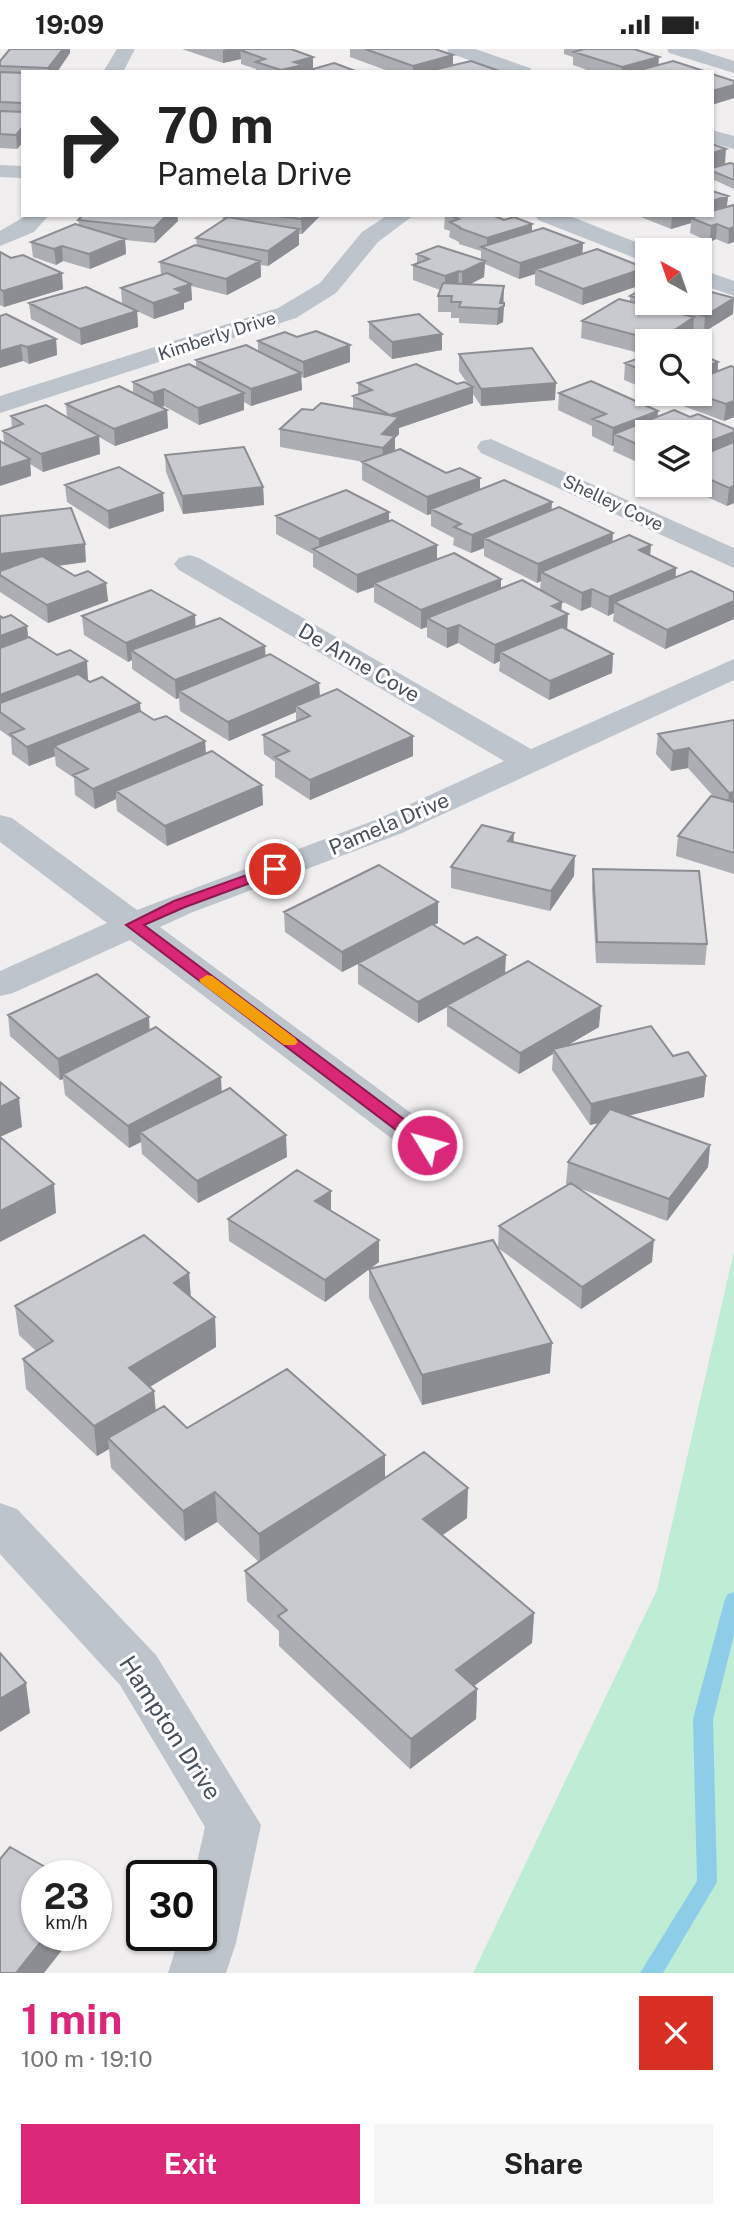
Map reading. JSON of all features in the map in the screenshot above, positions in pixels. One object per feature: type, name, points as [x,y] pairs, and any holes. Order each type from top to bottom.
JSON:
[{"type":"street","points":[[114,70],[126,49]]},
{"type":"street","points":[[456,49],[517,70]]},
{"type":"street","points":[[676,49],[734,67]]},
{"type":"street","points":[[714,136],[734,143]]},
{"type":"street","points":[[0,171],[21,172]]},
{"type":"street","points":[[0,239],[15,234],[37,217]]},
{"type":"street","name":"Kimberly Drive","points":[[0,405],[287,313],[327,288],[370,237],[399,217]]},
{"type":"street","points":[[551,217],[635,250]]},
{"type":"street","points":[[712,281],[734,289]]},
{"type":"street","name":"Shelley Cove","points":[[491,447],[734,559]]},
{"type":"street","name":"De Anne Cove","points":[[189,565],[529,762]]},
{"type":"street","name":"Pamela Drive","points":[[0,985],[180,904],[390,826],[734,668]]},
{"type":"street","points":[[0,825],[427,1145]]},
{"type":"street","name":"Hampton Drive","points":[[0,1522],[138,1669],[233,1825],[207,1943],[197,1973]]},
{"type":"green space","points":[[734,1251],[734,1973],[473,1973],[657,1590]]},
{"type":"building","points":[[10,49],[63,49],[48,68],[0,66],[0,61]]},
{"type":"building","points":[[291,49],[313,57],[294,62],[303,65],[281,70],[256,62],[265,59],[240,50]]},
{"type":"building","points":[[365,49],[435,49],[453,55],[413,66]]},
{"type":"building","points":[[584,49],[634,49],[659,57],[622,67],[574,52]]},
{"type":"building","points":[[471,61],[496,70],[433,70]]},
{"type":"building","points":[[673,61],[701,70],[640,70]]},
{"type":"building","points":[[334,63],[353,70],[310,70]]},
{"type":"building","points":[[0,72],[21,73],[21,103],[0,102]]},
{"type":"building","points":[[714,75],[734,81],[734,85],[714,90]]},
{"type":"building","points":[[0,111],[21,112],[21,129],[16,135],[0,134]]},
{"type":"building","points":[[714,145],[726,149],[714,152]]},
{"type":"building","points":[[734,164],[734,180],[714,172],[714,167]]},
{"type":"building","points":[[714,192],[728,196],[714,200]]},
{"type":"building","points":[[734,205],[734,227],[729,229],[717,224],[711,226],[691,218],[714,217],[714,210]]},
{"type":"building","points":[[81,217],[165,217],[154,228],[78,220]]},
{"type":"building","points":[[228,217],[299,229],[268,251],[196,238]]},
{"type":"building","points":[[454,217],[497,217],[504,220],[514,217],[532,224],[487,238],[450,222],[459,219]]},
{"type":"building","points":[[75,224],[125,239],[89,254],[62,246],[54,249],[31,242]]},
{"type":"building","points":[[543,228],[583,243],[520,263],[481,247]]},
{"type":"building","points":[[195,245],[260,261],[226,279],[160,262]]},
{"type":"building","points":[[438,246],[485,261],[462,272],[445,276],[413,265],[429,259],[417,254]]},
{"type":"building","points":[[597,249],[635,264],[635,271],[583,289],[536,269]]},
{"type":"building","points":[[0,252],[11,258],[23,255],[62,273],[3,291],[0,289]]},
{"type":"building","points":[[167,273],[191,284],[175,289],[183,293],[153,303],[121,288]]},
{"type":"building","points":[[443,283],[504,286],[500,303],[504,303],[504,306],[498,309],[459,307],[461,302],[451,302],[452,296],[438,296]]},
{"type":"building","points":[[86,287],[137,311],[80,329],[29,303]]},
{"type":"building","points":[[712,292],[734,298],[712,312]]},
{"type":"building","points":[[619,299],[635,303],[635,315],[694,317],[676,329],[635,329],[635,335],[582,321]]},
{"type":"building","points":[[6,314],[56,339],[0,351],[0,316]]},
{"type":"building","points":[[419,314],[442,334],[392,342],[369,322]]},
{"type":"building","points":[[316,331],[350,345],[303,362],[258,341],[285,332],[297,337]]},
{"type":"building","points":[[246,345],[301,373],[251,389],[196,360]]},
{"type":"building","points":[[532,348],[556,383],[481,389],[459,354]]},
{"type":"building","points":[[635,360],[635,367],[625,363]]},
{"type":"building","points":[[189,364],[244,393],[198,408],[164,389],[153,393],[133,382]]},
{"type":"building","points":[[416,364],[457,384],[464,382],[473,387],[390,415],[353,396],[372,390],[358,383]]},
{"type":"building","points":[[734,367],[734,401],[726,404],[712,399],[712,373]]},
{"type":"building","points":[[591,381],[635,401],[635,406],[647,406],[658,411],[613,428],[593,419],[606,414],[559,393]]},
{"type":"building","points":[[119,386],[167,410],[114,429],[66,404]]},
{"type":"building","points":[[321,403],[399,417],[382,434],[395,436],[383,448],[280,429],[302,409],[313,410]]},
{"type":"building","points":[[46,405],[99,436],[41,454],[3,431],[23,424],[11,416]]},
{"type":"building","points":[[674,410],[690,417],[698,414],[734,429],[734,432],[712,440],[712,420],[649,420]]},
{"type":"building","points":[[635,426],[635,443],[614,434]]},
{"type":"building","points":[[0,441],[30,459],[0,468]]},
{"type":"building","points":[[734,442],[734,486],[729,488],[712,480],[712,451]]},
{"type":"building","points":[[244,447],[263,487],[182,496],[165,455]]},
{"type":"building","points":[[400,449],[446,473],[460,468],[480,478],[427,497],[362,462]]},
{"type":"building","points":[[119,467],[163,493],[108,511],[65,485]]},
{"type":"building","points":[[504,480],[552,502],[472,535],[454,527],[461,524],[431,509]]},
{"type":"building","points":[[346,490],[389,512],[319,539],[276,516]]},
{"type":"building","points":[[559,507],[613,533],[538,564],[484,538]]},
{"type":"building","points":[[71,508],[85,544],[0,554],[0,516]]},
{"type":"building","points":[[392,520],[437,545],[357,575],[313,549]]},
{"type":"building","points":[[629,535],[651,545],[639,550],[676,568],[609,597],[592,589],[582,593],[541,572]]},
{"type":"building","points":[[454,553],[501,579],[421,610],[374,583]]},
{"type":"building","points":[[42,556],[75,576],[88,571],[106,583],[47,605],[0,575],[0,571]]},
{"type":"building","points":[[691,571],[734,592],[734,601],[667,630],[614,602]]},
{"type":"building","points":[[522,580],[562,602],[552,606],[568,614],[495,645],[459,625],[447,629],[427,618]]},
{"type":"building","points":[[151,590],[195,615],[126,643],[82,616]]},
{"type":"building","points":[[11,615],[27,626],[0,636],[0,616],[3,618]]},
{"type":"building","points":[[220,618],[265,646],[175,680],[131,650]]},
{"type":"building","points":[[562,627],[613,654],[550,681],[500,652]]},
{"type":"building","points":[[29,637],[57,655],[70,650],[87,661],[0,695],[0,648]]},
{"type":"building","points":[[270,654],[319,683],[228,722],[179,691]]},
{"type":"building","points":[[78,674],[90,682],[102,677],[140,703],[27,747],[10,734],[24,729],[0,712],[0,703]]},
{"type":"building","points":[[337,689],[413,736],[310,780],[275,757],[289,751],[263,735],[310,716],[296,706]]},
{"type":"building","points":[[140,711],[154,720],[166,716],[205,741],[93,789],[73,775],[88,769],[54,746]]},
{"type":"building","points":[[734,720],[734,792],[729,793],[689,748],[673,751],[658,734]]},
{"type":"building","points":[[212,751],[262,785],[165,826],[116,791]]},
{"type":"building","points":[[711,796],[734,802],[734,853],[678,836]]},
{"type":"building","points":[[482,825],[514,833],[508,841],[575,856],[551,891],[451,867]]},
{"type":"building","points":[[379,865],[438,902],[342,952],[284,912]]},
{"type":"building","points":[[593,869],[699,871],[707,944],[597,942]]},
{"type":"building","points":[[432,924],[464,944],[477,937],[506,955],[418,1002],[358,963]]},
{"type":"building","points":[[528,961],[601,1006],[520,1053],[447,1005]]},
{"type":"building","points":[[97,974],[149,1017],[58,1059],[8,1015]]},
{"type":"building","points":[[651,1026],[673,1056],[688,1052],[706,1076],[591,1104],[553,1049]]},
{"type":"building","points":[[156,1027],[221,1077],[128,1126],[63,1074]]},
{"type":"building","points":[[0,1082],[19,1098],[0,1107]]},
{"type":"building","points":[[230,1088],[286,1135],[197,1181],[140,1132]]},
{"type":"building","points":[[610,1109],[710,1145],[669,1199],[568,1162]]},
{"type":"building","points":[[0,1137],[54,1184],[0,1211]]},
{"type":"building","points":[[297,1170],[331,1191],[315,1201],[379,1240],[325,1280],[228,1219]]},
{"type":"building","points":[[571,1183],[654,1240],[582,1287],[499,1226]]},
{"type":"building","points":[[144,1235],[189,1273],[174,1283],[215,1317],[129,1368],[154,1391],[94,1426],[23,1359],[53,1341],[15,1306]]},
{"type":"building","points":[[493,1240],[552,1343],[422,1375],[369,1269]]},
{"type":"building","points":[[287,1369],[385,1455],[259,1534],[215,1492],[183,1511],[108,1438],[164,1406],[187,1428]]},
{"type":"building","points":[[424,1452],[468,1488],[423,1519],[534,1613],[456,1670],[477,1689],[411,1739],[278,1616],[287,1610],[245,1571]]},
{"type":"building","points":[[0,1653],[26,1683],[0,1699]]},
{"type":"building","points":[[10,1847],[33,1860],[21,1860],[21,1951],[33,1951],[16,1973],[0,1973],[0,1859]]},
{"type":"waterway","points":[[651,1973],[707,1882],[703,1719],[734,1599]]},
{"type":"slow traffic","points":[[207,980],[290,1042]]},
{"type":"route","points":[[275,869],[180,904],[134,925],[427,1145]]}]
